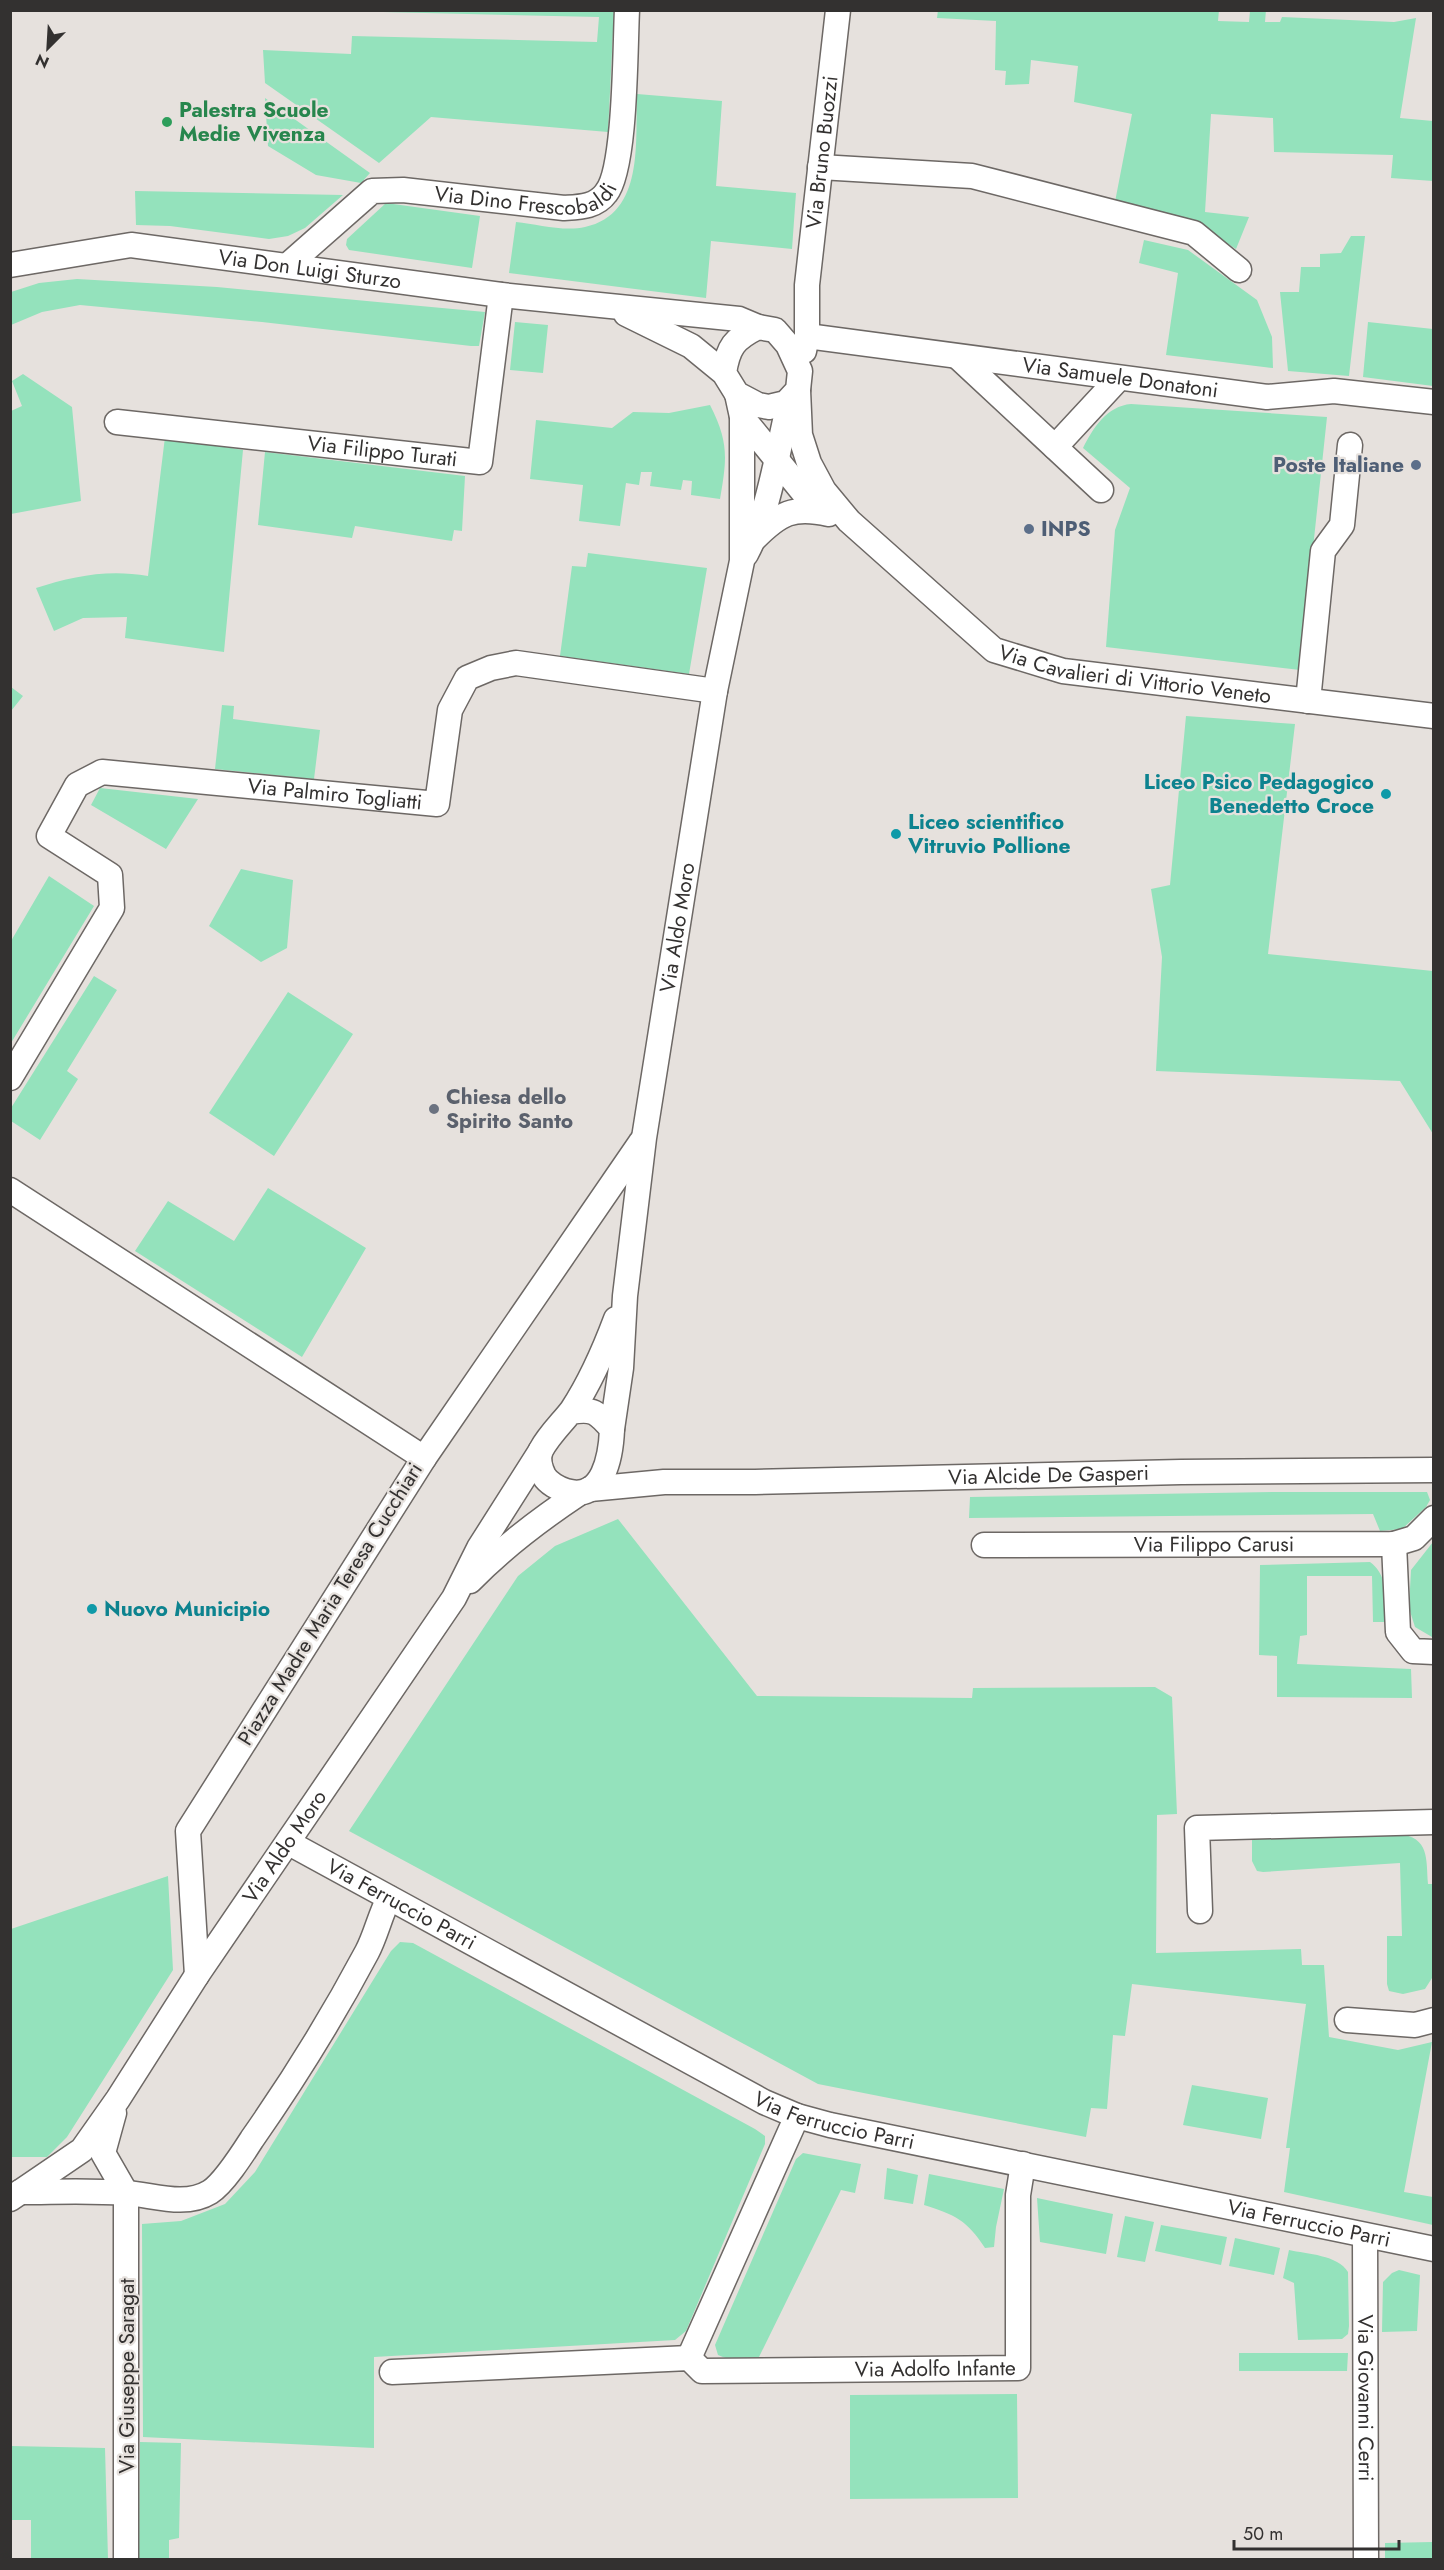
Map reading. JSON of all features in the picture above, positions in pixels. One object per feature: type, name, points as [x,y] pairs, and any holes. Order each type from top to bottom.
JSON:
[{"type":"street","name":"Via Dino Frescobaldi","points":[[288,265],[372,190],[403,190],[564,208],[589,206],[606,194],[618,166],[627,10]]},
{"type":"street","name":"Via Bruno Buozzi","points":[[795,388],[807,336],[806,296],[838,10]]},
{"type":"street","points":[[820,167],[972,176],[1194,233],[1239,270]]},
{"type":"street","name":"Via Don Luigi Sturzo","points":[[10,265],[131,245],[501,295],[739,319],[766,328]]},
{"type":"street","name":"Via Filippo Turati","points":[[117,422],[480,462],[501,295]]},
{"type":"street","name":"Via Bruno Buozzi","points":[[766,328],[785,326],[806,296]]},
{"type":"street","name":"Via Don Luigi Sturzo","points":[[608,306],[691,346],[724,373]]},
{"type":"street","points":[[766,328],[788,345],[800,435],[809,463],[838,517],[803,492],[739,406],[724,373],[727,355],[733,344],[766,328]]},
{"type":"street","name":"Via Samuele Donatoni","points":[[807,336],[1268,397],[1334,391],[1434,402]]},
{"type":"street","points":[[958,357],[1101,490]]},
{"type":"street","points":[[1055,447],[1119,378]]},
{"type":"street","points":[[739,406],[769,407],[795,388]]},
{"type":"street","points":[[742,561],[753,540],[795,388]]},
{"type":"street","points":[[739,406],[742,561]]},
{"type":"street","points":[[1308,701],[1323,552],[1342,525],[1350,445]]},
{"type":"street","points":[[753,540],[775,518],[796,510],[838,517]]},
{"type":"street","name":"Via Cavalieri di Vittorio Veneto","points":[[838,517],[994,650],[1063,671],[1434,716]]},
{"type":"street","name":"Via Aldo Moro","points":[[612,1440],[621,1368],[625,1296],[644,1138],[715,691],[742,561]]},
{"type":"street","name":"Via Palmiro Togliatti","points":[[10,1078],[112,908],[111,875],[49,836],[76,785],[102,772],[437,804],[450,710],[467,678],[516,663],[715,691]]},
{"type":"street","points":[[424,1458],[644,1138]]},
{"type":"street","name":"Piazza Madre Maria Teresa Cucchiari","points":[[10,1190],[424,1458],[188,1831],[197,1975]]},
{"type":"street","name":"Via Aldo Moro","points":[[570,1412],[599,1365],[625,1296]]},
{"type":"street","points":[[587,1409],[601,1416],[612,1440],[601,1479],[584,1492],[563,1491],[547,1480],[540,1467],[540,1452],[570,1412],[587,1409]]},
{"type":"street","name":"Via Alcide De Gasperi","points":[[612,1440],[631,1469],[664,1482]]},
{"type":"street","name":"Via Aldo Moro","points":[[15,2194],[82,2150],[118,2099],[197,1975],[454,1598],[478,1548],[540,1452]]},
{"type":"street","name":"Via Alcide De Gasperi","points":[[584,1492],[664,1482],[755,1482],[1169,1472],[1434,1470]]},
{"type":"street","name":"Via Aldo Moro","points":[[454,1598],[495,1555],[536,1522],[584,1492]]},
{"type":"street","name":"Via Filippo Carusi","points":[[984,1545],[1394,1544],[1414,1538],[1434,1518]]},
{"type":"street","points":[[1394,1544],[1398,1632],[1413,1651],[1434,1652]]},
{"type":"street","points":[[1200,1911],[1197,1828],[1434,1822]]},
{"type":"street","name":"Via Ferruccio Parri","points":[[289,1843],[764,2102],[797,2116],[830,2125],[1434,2249]]},
{"type":"street","points":[[15,2194],[126,2193],[161,2199],[187,2199],[210,2192],[233,2166],[274,2107],[336,2007],[368,1949],[379,1917],[389,1898]]},
{"type":"street","points":[[1347,2020],[1415,2025],[1434,2020]]},
{"type":"street","name":"Via Aldo Moro","points":[[118,2099],[103,2153],[126,2193]]},
{"type":"street","points":[[392,2372],[689,2358],[797,2116]]},
{"type":"street","name":"Via Adolfo Infante","points":[[689,2358],[702,2371],[1018,2368],[1018,2195],[1023,2164]]},
{"type":"street","name":"Via Giuseppe Saragat","points":[[126,2193],[126,2559]]},
{"type":"street","name":"Via Giovanni Cerri","points":[[1365,2236],[1366,2559]]},
{"type":"green space","points":[[938,10],[1219,10],[1218,21],[1249,22],[1250,11],[1266,10],[1265,22],[1280,22],[1282,17],[1394,22],[1416,18],[1400,118],[1433,121],[1433,181],[1391,178],[1393,155],[1274,152],[1273,118],[1211,114],[1205,212],[1249,217],[1236,249],[1203,228],[1114,207],[1132,114],[1074,102],[1078,66],[1031,60],[1029,84],[1005,85],[1006,71],[995,70],[996,21],[937,18]]},
{"type":"green space","points":[[341,11],[614,11],[608,132],[431,117],[379,163],[265,83],[263,50],[351,54],[352,36],[597,42],[599,17]]},
{"type":"green space","points":[[637,94],[722,101],[716,186],[796,193],[792,249],[711,241],[706,298],[509,273],[516,222],[559,228],[585,227],[604,219],[618,207],[627,192],[633,173]]},
{"type":"green space","points":[[265,98],[370,173],[361,183],[316,175],[268,146]]},
{"type":"green space","points":[[135,191],[343,195],[305,228],[288,236],[269,239],[170,226],[136,225]]},
{"type":"green space","points":[[386,203],[480,216],[472,268],[349,250],[346,245],[347,239]]},
{"type":"green space","points":[[1351,236],[1365,236],[1349,376],[1288,371],[1280,292],[1299,292],[1301,267],[1320,267],[1320,254],[1341,253]]},
{"type":"green space","points":[[1144,240],[1188,250],[1257,300],[1272,337],[1273,368],[1166,355],[1178,273],[1139,263]]},
{"type":"green space","points":[[77,279],[217,287],[485,312],[479,346],[80,305],[42,312],[11,325],[11,292],[39,283]]},
{"type":"green space","points":[[515,322],[548,325],[543,373],[510,370]]},
{"type":"green space","points":[[1368,322],[1433,329],[1433,386],[1363,377]]},
{"type":"green space","points":[[23,374],[72,407],[81,501],[11,514],[11,411],[22,406],[12,381]]},
{"type":"green space","points":[[1131,404],[1327,417],[1300,670],[1106,647],[1115,530],[1130,488],[1083,448],[1102,419],[1115,409]]},
{"type":"green space","points":[[710,405],[721,430],[725,451],[720,499],[691,495],[692,481],[683,480],[681,490],[650,486],[652,472],[641,472],[639,485],[626,483],[620,526],[579,521],[583,485],[530,479],[536,420],[612,428],[633,412],[669,413]]},
{"type":"green space","points":[[165,437],[243,450],[224,652],[125,638],[127,617],[83,618],[54,631],[36,588],[91,575],[119,573],[148,576]]},
{"type":"green space","points":[[265,452],[465,476],[462,531],[454,530],[452,541],[355,526],[352,538],[258,525]]},
{"type":"green space","points":[[588,553],[707,568],[689,674],[560,656],[572,566],[586,567]]},
{"type":"green space","points":[[11,687],[23,696],[11,711]]},
{"type":"green space","points":[[222,705],[234,706],[233,719],[320,730],[314,779],[215,769]]},
{"type":"green space","points":[[1186,716],[1295,724],[1268,954],[1433,971],[1433,1134],[1400,1081],[1156,1071],[1162,957],[1151,889],[1170,885]]},
{"type":"green space","points":[[100,788],[198,799],[166,849],[91,805]]},
{"type":"green space","points":[[241,869],[293,880],[287,948],[261,962],[209,926]]},
{"type":"green space","points":[[49,876],[94,906],[11,1043],[11,941]]},
{"type":"green space","points":[[94,976],[117,990],[67,1071],[78,1079],[40,1140],[11,1121],[11,1108]]},
{"type":"green space","points":[[288,992],[353,1034],[274,1156],[209,1113]]},
{"type":"green space","points":[[268,1188],[366,1248],[302,1357],[135,1251],[168,1201],[234,1241]]},
{"type":"green space","points":[[1427,1492],[1430,1500],[1426,1507],[1402,1529],[1380,1531],[1373,1514],[969,1518],[970,1497]]},
{"type":"green space","points":[[618,1519],[757,1696],[972,1698],[973,1688],[1155,1687],[1172,1697],[1177,1814],[1157,1815],[1156,1953],[1301,1949],[1302,1965],[1324,1965],[1329,2037],[1398,2050],[1432,2042],[1404,2192],[1433,2197],[1433,2225],[1284,2192],[1290,2148],[1286,2148],[1306,2004],[1132,1984],[1125,2036],[1113,2035],[1107,2109],[1091,2108],[1086,2137],[818,2084],[349,1831],[518,1576],[555,1546]]},
{"type":"green space","points":[[1433,1542],[1434,1637],[1432,1637],[1415,1627],[1409,1608],[1411,1570]]},
{"type":"green space","points":[[1370,1562],[1381,1574],[1383,1581],[1386,1597],[1386,1622],[1373,1622],[1372,1576],[1307,1576],[1307,1635],[1300,1636],[1297,1664],[1411,1669],[1412,1698],[1277,1697],[1277,1656],[1259,1655],[1260,1565]]},
{"type":"green space","points":[[1398,1834],[1408,1836],[1421,1845],[1426,1858],[1428,1884],[1434,1884],[1432,1978],[1425,1989],[1403,1994],[1389,1991],[1387,1984],[1387,1936],[1402,1936],[1400,1863],[1263,1872],[1257,1871],[1252,1861],[1252,1838]]},
{"type":"green space","points":[[168,1876],[173,1970],[67,2137],[47,2157],[11,2157],[11,1929]]},
{"type":"green space","points":[[400,1942],[413,1943],[765,2136],[765,2144],[686,2331],[675,2340],[374,2357],[374,2448],[143,2437],[142,2224],[181,2221],[225,2204],[255,2172],[391,1951]]},
{"type":"green space","points":[[1192,2085],[1268,2098],[1261,2139],[1183,2125]]},
{"type":"green space","points":[[803,2153],[861,2164],[855,2193],[841,2190],[759,2357],[728,2359],[718,2355],[715,2345],[796,2159]]},
{"type":"green space","points":[[887,2168],[918,2175],[913,2204],[884,2199]]},
{"type":"green space","points":[[929,2174],[1004,2189],[994,2247],[985,2248],[972,2231],[959,2220],[924,2205]]},
{"type":"green space","points":[[1037,2198],[1113,2214],[1106,2254],[1040,2242]]},
{"type":"green space","points":[[1125,2216],[1154,2222],[1145,2262],[1117,2257]]},
{"type":"green space","points":[[1161,2225],[1227,2237],[1221,2265],[1155,2251]]},
{"type":"green space","points":[[1235,2238],[1280,2248],[1274,2275],[1229,2266]]},
{"type":"green space","points":[[1289,2250],[1330,2259],[1343,2266],[1348,2272],[1349,2326],[1348,2334],[1342,2339],[1298,2340],[1294,2283],[1283,2278]]},
{"type":"green space","points":[[1399,2270],[1420,2275],[1417,2331],[1382,2332],[1383,2282]]},
{"type":"green space","points":[[1239,2353],[1348,2353],[1347,2371],[1239,2371]]},
{"type":"green space","points":[[1017,2394],[1018,2498],[850,2499],[850,2395]]},
{"type":"green space","points":[[140,2442],[181,2443],[179,2538],[169,2540],[169,2559],[139,2559]]},
{"type":"green space","points":[[11,2446],[105,2448],[108,2559],[31,2559],[31,2520],[11,2520]]},
{"type":"green space","points":[[1433,2542],[1433,2559],[1385,2559],[1385,2543]]},
{"type":"place","name":"Palestra Scuole Medie Vivenza","points":[[167,122]]},
{"type":"place","name":"Poste Italiane","points":[[1416,465]]},
{"type":"place","name":"INPS","points":[[1029,529]]},
{"type":"place","name":"Liceo Psico Pedagogico Benedetto Croce","points":[[1386,794]]},
{"type":"place","name":"Liceo scientifico Vitruvio Pollione","points":[[896,834]]},
{"type":"place","name":"Chiesa dello Spirito Santo","points":[[434,1109]]},
{"type":"place","name":"Nuovo Municipio","points":[[92,1609]]}]
